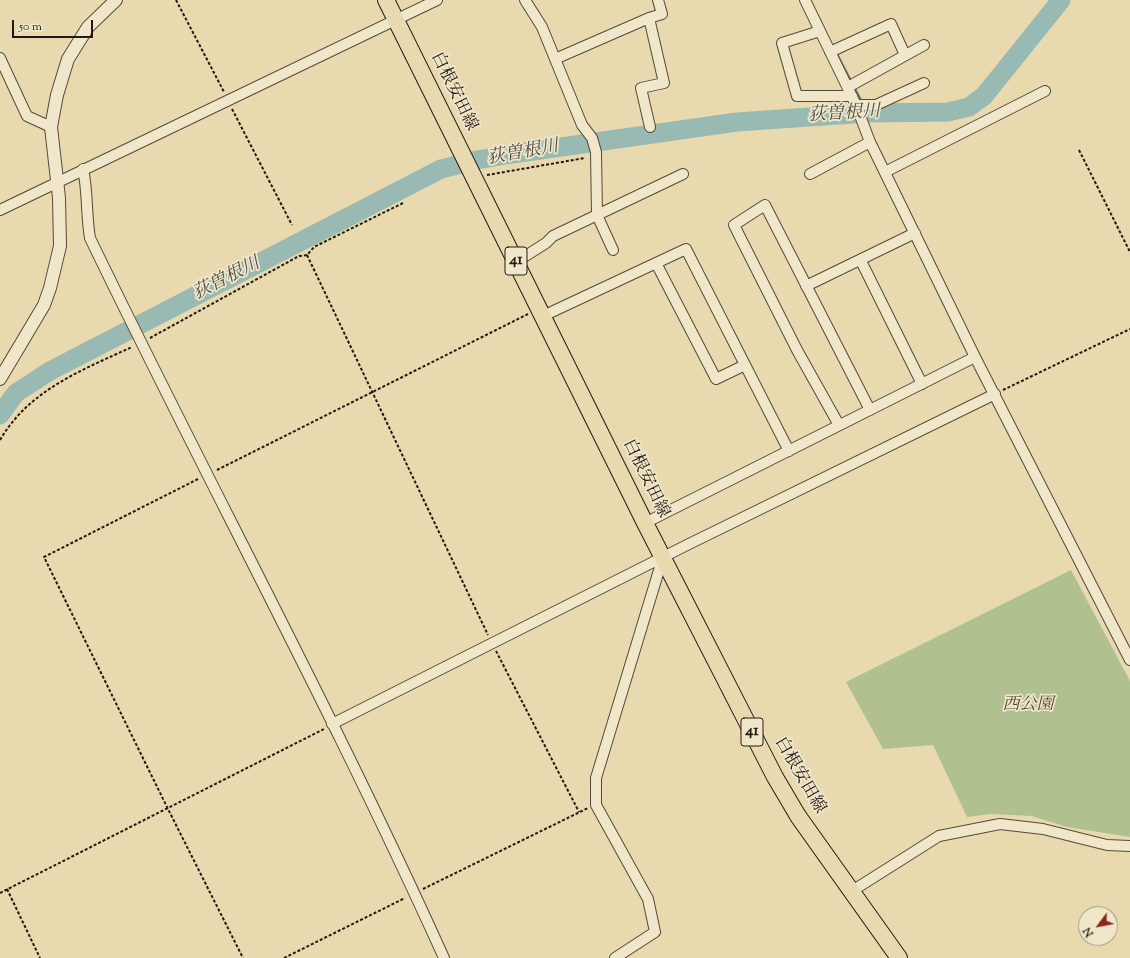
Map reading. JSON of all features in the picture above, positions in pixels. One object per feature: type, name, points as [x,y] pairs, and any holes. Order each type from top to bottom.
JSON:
[{"type":"main road","name":"白根安田線","points":[[386,0],[645,523],[775,777],[798,816],[855,894],[896,954]]},
{"type":"street","points":[[0,379],[34,323],[50,288],[60,246],[59,198],[51,127],[57,95],[68,59],[88,27],[116,0]]},
{"type":"street","points":[[0,210],[437,0]]},
{"type":"street","points":[[525,0],[542,28],[582,125],[592,138],[596,154],[597,215],[613,250]]},
{"type":"street","points":[[555,59],[649,18],[662,14],[658,0]]},
{"type":"street","points":[[805,0],[850,91],[870,142],[976,357],[1130,660]]},
{"type":"street","points":[[649,18],[664,83],[641,88],[650,127]]},
{"type":"street","points":[[830,52],[891,24],[905,56]]},
{"type":"street","points":[[820,31],[782,43],[796,96],[850,91],[924,45]]},
{"type":"street","points":[[0,58],[27,116],[51,127]]},
{"type":"street","points":[[856,106],[876,105],[924,83]]},
{"type":"street","points":[[885,172],[1045,91]]},
{"type":"street","points":[[810,174],[870,142]]},
{"type":"street","points":[[83,169],[86,182],[86,219],[90,238],[332,724],[415,893],[444,958]]},
{"type":"street","points":[[516,262],[546,243],[553,236],[683,174]]},
{"type":"street","points":[[839,425],[797,350],[734,226],[765,205],[870,410]]},
{"type":"street","points":[[806,286],[861,261],[915,233]]},
{"type":"street","points":[[541,312],[686,249],[789,451]]},
{"type":"street","points":[[861,261],[922,384]]},
{"type":"street","points":[[656,263],[716,379],[745,365]]},
{"type":"street","points":[[645,523],[976,357]]},
{"type":"street","points":[[332,724],[492,645],[663,557],[995,394]]},
{"type":"street","points":[[615,958],[655,932],[648,899],[596,804],[596,778],[663,557]]},
{"type":"street","points":[[855,894],[939,836],[1000,824],[1043,829],[1107,845],[1130,846]]},
{"type":"path","points":[[176,0],[292,225]]},
{"type":"path","points":[[1079,150],[1130,252]]},
{"type":"path","points":[[474,178],[596,154]]},
{"type":"path","points":[[0,440],[7,427],[27,406],[49,388],[66,377],[140,340],[299,256],[306,255],[314,247],[403,203]]},
{"type":"path","points":[[284,958],[580,812],[492,645],[306,255]]},
{"type":"path","points":[[243,958],[44,557],[371,393],[541,312]]},
{"type":"path","points":[[995,394],[1130,329]]},
{"type":"path","points":[[0,893],[168,809],[332,724]]},
{"type":"path","points":[[6,889],[40,958]]},
{"type":"green space","name":"西公園","points":[[1071,570],[1130,681],[1130,837],[1067,827],[1031,816],[991,814],[967,817],[933,745],[883,749],[846,682]]},
{"type":"waterway","name":"荻曽根川","points":[[0,415],[16,393],[50,371],[441,169],[477,160],[512,154],[737,122],[868,113],[948,112],[969,107],[984,96],[1061,0]]},
{"type":"waterway","points":[[835,51],[862,103]]}]
